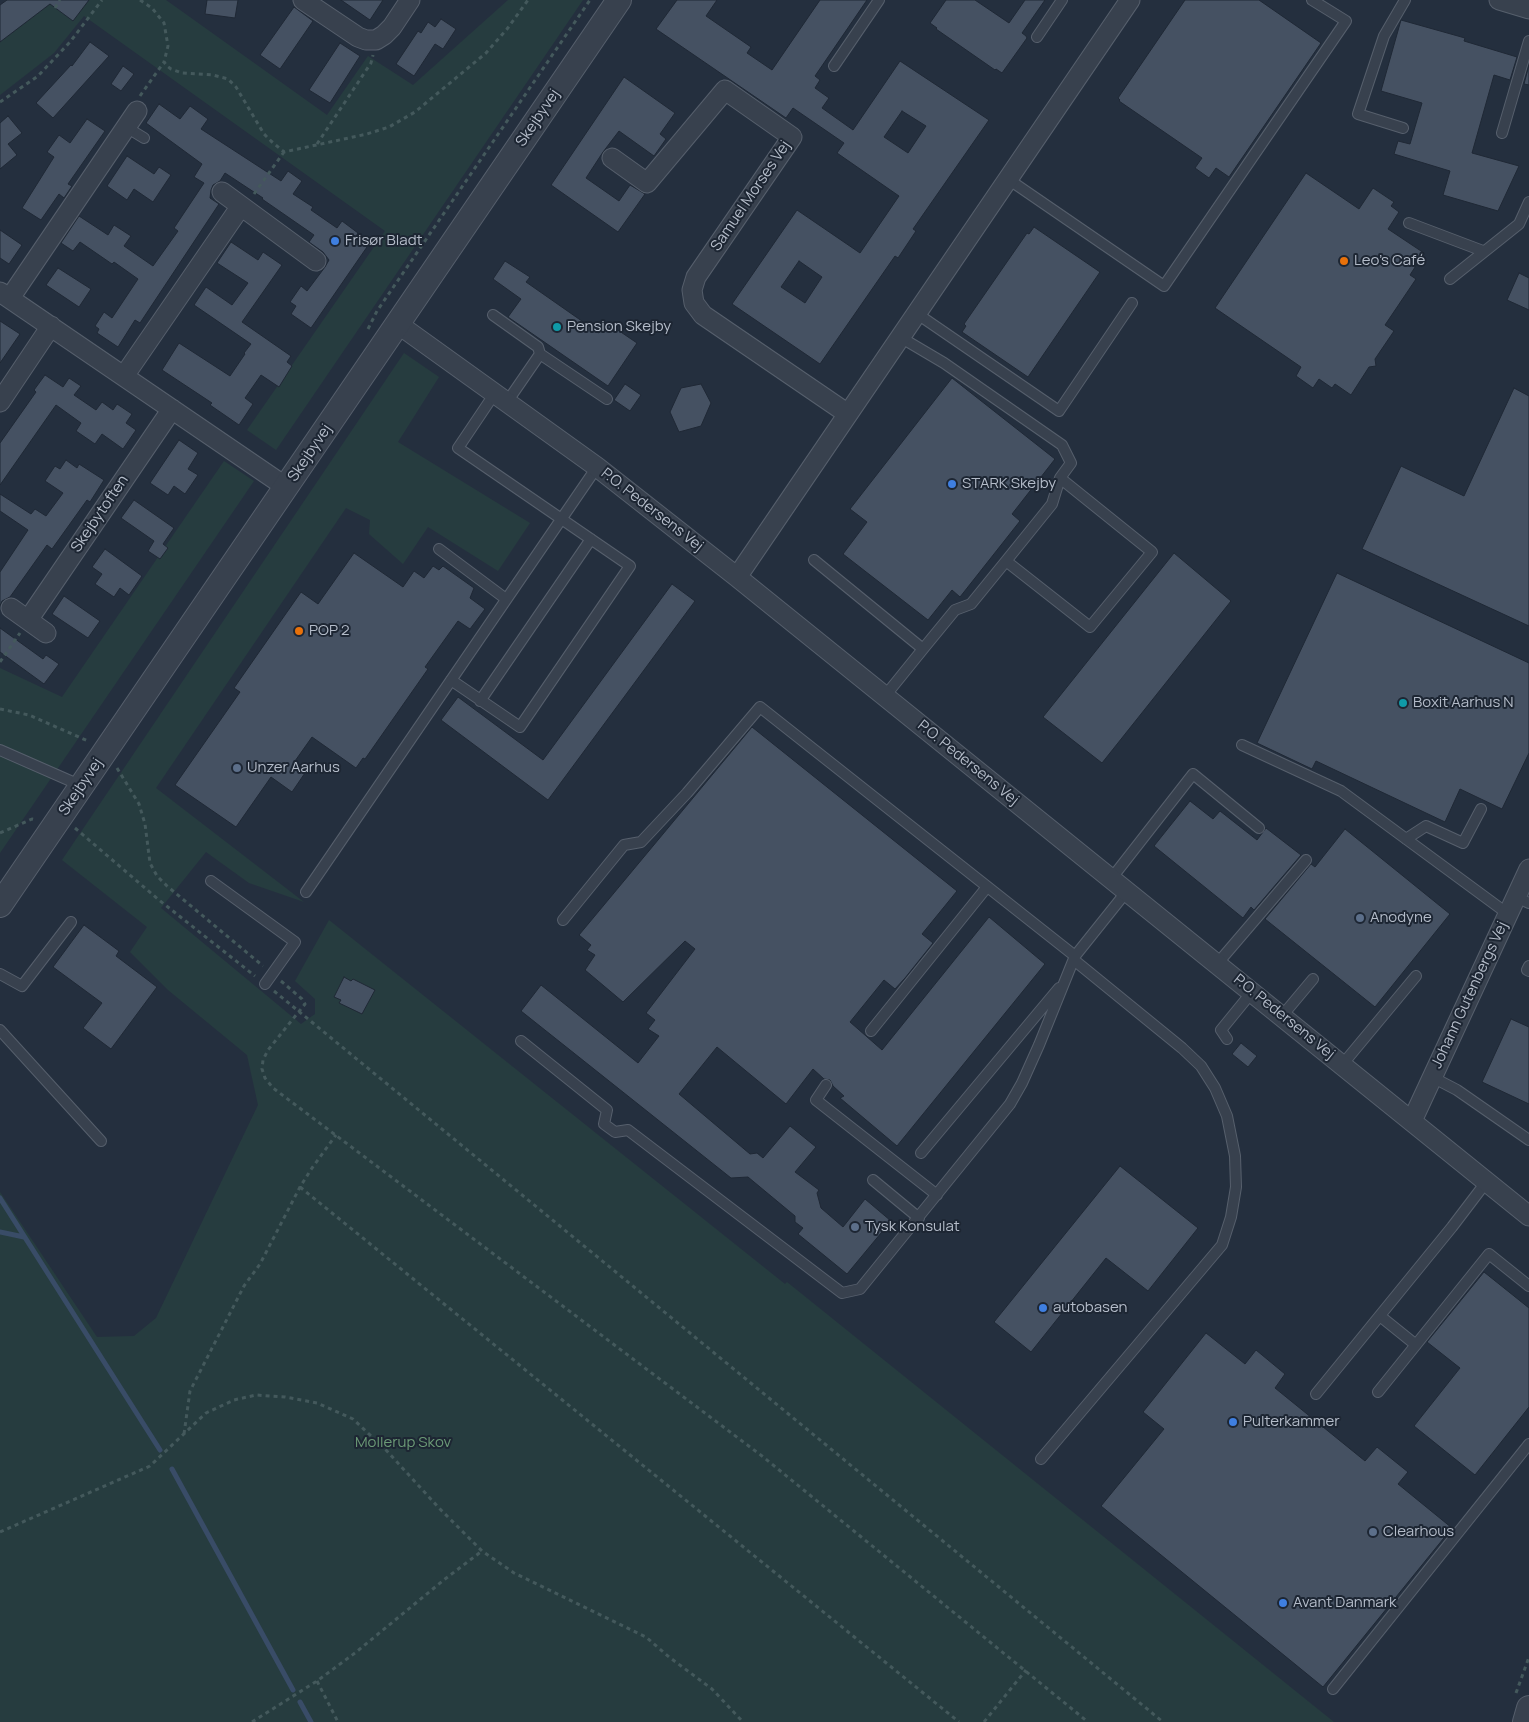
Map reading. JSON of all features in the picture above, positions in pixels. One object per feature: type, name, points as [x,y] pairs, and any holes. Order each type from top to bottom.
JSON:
[{"type":"street","points":[[303,0],[358,37],[369,40],[376,40],[384,35],[392,27],[410,0]]},
{"type":"street","name":"Skejbyvej","points":[[0,905],[619,0]]},
{"type":"street","points":[[737,577],[1130,0]]},
{"type":"street","points":[[1499,0],[1529,9]]},
{"type":"street","name":"Samuel Morses Vej","points":[[612,158],[647,183],[725,90],[792,137],[696,277],[692,290],[694,302],[702,315],[848,414]]},
{"type":"street","points":[[137,111],[5,295],[286,487]]},
{"type":"street","points":[[222,192],[316,261]]},
{"type":"street","points":[[124,376],[242,207]]},
{"type":"street","name":"P.O. Pedersens Vej","points":[[398,324],[597,467],[737,577],[1342,1065],[1528,1212]]},
{"type":"street","points":[[0,402],[51,326]]},
{"type":"street","name":"Skejbytoften","points":[[28,620],[172,409]]},
{"type":"street","points":[[11,608],[46,633]]},
{"type":"street","name":"Johann Gutenbergs Vej","points":[[1412,1121],[1518,905],[1529,869]]},
{"type":"street","points":[[1522,1702],[1524,1722]]},
{"type":"lane","points":[[834,66],[879,0]]},
{"type":"lane","points":[[1037,37],[1062,0]]},
{"type":"lane","points":[[1008,178],[1164,286],[1346,22],[1312,0]]},
{"type":"lane","points":[[1403,128],[1358,114],[1384,36],[1405,0]]},
{"type":"lane","points":[[1502,133],[1529,41]]},
{"type":"lane","points":[[126,127],[144,138]]},
{"type":"lane","points":[[1450,279],[1519,224],[1529,202]]},
{"type":"lane","points":[[1409,223],[1484,251]]},
{"type":"lane","points":[[916,314],[1059,411],[1132,303]]},
{"type":"lane","points":[[493,315],[538,347],[540,354],[607,399]]},
{"type":"lane","points":[[885,696],[956,610],[971,604],[1052,504],[1060,478],[1071,463],[1062,444],[944,363],[900,337]]},
{"type":"lane","points":[[451,680],[520,728],[630,566],[458,448],[540,354]]},
{"type":"lane","points":[[306,892],[597,467]]},
{"type":"lane","points":[[1006,561],[1090,627],[1152,552],[1060,478]]},
{"type":"lane","points":[[480,700],[591,539]]},
{"type":"lane","points":[[439,549],[506,599]]},
{"type":"lane","points":[[814,560],[923,649]]},
{"type":"lane","points":[[563,920],[624,845],[641,842],[687,793],[760,708],[988,887],[1182,1048],[1201,1066],[1215,1088],[1228,1116],[1235,1156],[1236,1187],[1231,1217],[1222,1245],[1041,1459]]},
{"type":"lane","points":[[1242,745],[1341,791],[1406,839],[1518,905]]},
{"type":"lane","points":[[0,750],[82,786]]},
{"type":"lane","points":[[1112,879],[1193,774],[1259,828]]},
{"type":"lane","points":[[1406,839],[1426,826],[1464,843],[1481,809]]},
{"type":"lane","points":[[1217,964],[1306,860]]},
{"type":"lane","points":[[212,881],[295,942],[265,984]]},
{"type":"lane","points":[[871,1031],[988,887]]},
{"type":"lane","points":[[522,1041],[607,1110],[604,1124],[615,1132],[628,1130],[842,1293],[860,1289],[1010,1104],[1022,1083],[1074,958],[1127,891]]},
{"type":"lane","points":[[0,974],[22,986],[71,922]]},
{"type":"lane","points":[[1529,966],[1527,970],[1529,971]]},
{"type":"lane","points":[[1342,1065],[1416,976]]},
{"type":"lane","points":[[921,1153],[1066,979]]},
{"type":"lane","points":[[1282,1016],[1314,979]]},
{"type":"lane","points":[[1228,1039],[1221,1030],[1252,992]]},
{"type":"lane","points":[[0,1030],[101,1141]]},
{"type":"lane","points":[[1432,1077],[1457,1090],[1529,1140]]},
{"type":"lane","points":[[826,1086],[816,1100],[937,1195]]},
{"type":"lane","points":[[873,1180],[918,1218]]},
{"type":"lane","points":[[1316,1394],[1487,1181]]},
{"type":"lane","points":[[1378,1392],[1489,1254],[1529,1286]]},
{"type":"lane","points":[[1380,1316],[1416,1345]]},
{"type":"lane","points":[[1333,1689],[1529,1444]]},
{"type":"path","points":[[55,8],[60,0]]},
{"type":"path","points":[[0,102],[38,76],[70,42],[102,0]]},
{"type":"path","points":[[137,111],[139,97],[164,62],[168,46],[164,22],[152,8],[140,0]]},
{"type":"path","points":[[242,207],[284,152],[367,134],[389,127],[415,112],[486,53],[528,0]]},
{"type":"path","points":[[316,145],[372,63],[373,55],[369,40]]},
{"type":"path","points":[[164,62],[176,72],[213,75],[228,79],[236,87],[264,134],[284,152]]},
{"type":"path","points":[[0,662],[28,620]]},
{"type":"path","points":[[0,708],[29,715],[106,750],[139,804],[145,824],[150,863],[157,876],[302,999],[305,1004],[268,1050],[263,1060],[262,1069],[265,1078],[273,1088],[762,1456],[1088,1722]]},
{"type":"path","points":[[0,834],[32,819],[56,822],[159,900],[265,984],[1163,1722]]},
{"type":"path","points":[[184,1435],[190,1391],[244,1286],[260,1264],[300,1187],[336,1136]]},
{"type":"path","points":[[300,1187],[960,1722]]},
{"type":"path","points":[[0,1532],[150,1466],[206,1413],[234,1400],[256,1395],[285,1397],[317,1403],[354,1419],[482,1551],[514,1573],[646,1637],[668,1657],[712,1689],[743,1722]]},
{"type":"path","points":[[252,1722],[317,1681],[356,1653],[445,1579],[482,1551]]},
{"type":"path","points":[[1522,1702],[1529,1657]]},
{"type":"path","points":[[984,1722],[1026,1670]]},
{"type":"path","points":[[317,1681],[338,1722]]},
{"type":"green space","points":[[51,0],[166,0],[327,115],[368,56],[413,85],[508,0],[583,0],[276,450],[247,430],[385,231],[84,16],[54,53],[0,95],[0,39]]},
{"type":"green space","name":"Mollerup Skov","points":[[404,353],[439,377],[398,442],[530,523],[498,571],[428,527],[403,564],[369,534],[370,520],[346,508],[156,788],[304,902],[249,883],[206,852],[161,908],[301,1024],[315,1014],[315,999],[295,981],[329,920],[785,1284],[787,1282],[1334,1722],[0,1722],[0,1192],[97,1337],[134,1336],[156,1318],[258,1105],[247,1055],[168,990],[130,952],[147,927],[62,860]]},
{"type":"green space","points":[[224,461],[254,481],[0,853],[0,668],[62,697]]},
{"type":"building","points":[[7,0],[89,0],[73,21],[50,4],[0,42],[0,5]]},
{"type":"building","points":[[207,0],[238,0],[235,18],[205,14]]},
{"type":"building","points":[[341,0],[383,0],[370,20]]},
{"type":"building","points":[[677,0],[717,0],[706,16],[751,47],[747,53],[772,70],[820,0],[867,0],[815,76],[820,80],[815,88],[829,98],[822,108],[853,130],[900,61],[989,120],[913,229],[916,231],[898,258],[895,256],[820,364],[732,304],[797,210],[860,253],[899,196],[837,153],[844,143],[793,108],[786,118],[656,29]],"holes":[[[902,111],[926,126],[908,153],[884,137]],[[799,261],[822,277],[805,303],[781,287]]]},
{"type":"building","points":[[946,0],[975,0],[1009,23],[1025,0],[1045,0],[1022,33],[1027,38],[1002,73],[995,70],[930,23]]},
{"type":"building","points":[[1185,0],[1259,0],[1321,43],[1229,177],[1216,168],[1209,178],[1195,168],[1202,158],[1119,101],[1118,98]]},
{"type":"building","points":[[294,7],[313,21],[280,69],[260,55]]},
{"type":"building","points":[[441,19],[456,29],[443,49],[435,44],[414,76],[396,64],[418,31],[421,33],[428,22],[435,27]]},
{"type":"building","points":[[1401,20],[1465,38],[1464,41],[1517,57],[1510,80],[1494,75],[1472,153],[1519,166],[1498,211],[1443,195],[1450,171],[1394,154],[1398,141],[1410,144],[1422,103],[1381,91]]},
{"type":"building","points":[[90,42],[109,56],[53,118],[36,103],[72,66]]},
{"type":"building","points":[[340,43],[360,56],[330,103],[309,90]]},
{"type":"building","points":[[1529,65],[1529,85],[1524,84]]},
{"type":"building","points":[[123,66],[134,74],[121,91],[111,84]]},
{"type":"building","points":[[624,77],[675,113],[660,134],[666,139],[654,156],[619,131],[586,178],[619,201],[630,185],[645,194],[618,232],[551,185]]},
{"type":"building","points":[[159,104],[180,119],[190,106],[208,119],[201,129],[281,181],[288,171],[302,181],[293,194],[313,207],[311,210],[337,228],[342,221],[358,233],[355,238],[367,247],[311,328],[291,314],[296,306],[290,302],[301,286],[307,291],[329,260],[323,252],[309,242],[314,235],[225,173],[220,181],[213,185],[211,190],[210,198],[219,204],[140,323],[135,320],[118,347],[97,333],[99,329],[95,326],[104,312],[112,318],[138,279],[80,242],[73,251],[61,243],[79,216],[108,235],[114,225],[131,236],[124,246],[153,266],[178,231],[174,228],[204,183],[194,177],[202,164],[146,123]]},
{"type":"building","points":[[8,116],[22,133],[8,144],[17,155],[0,169],[0,123]]},
{"type":"building","points":[[87,119],[105,131],[68,184],[72,186],[64,198],[59,194],[41,220],[22,208],[54,157],[47,152],[59,135],[70,143]]},
{"type":"building","points":[[127,156],[154,174],[159,167],[171,175],[153,202],[134,189],[127,200],[107,186]]},
{"type":"building","points":[[1306,173],[1359,209],[1373,188],[1394,202],[1391,206],[1399,212],[1388,229],[1424,253],[1410,275],[1416,279],[1385,325],[1394,331],[1375,359],[1376,366],[1369,367],[1351,395],[1335,384],[1332,388],[1319,379],[1313,388],[1296,376],[1301,367],[1215,308]]},
{"type":"building","points":[[1034,227],[1100,272],[1028,377],[962,332],[966,326],[964,324],[1027,233],[1029,234]]},
{"type":"building","points":[[0,230],[22,245],[9,264],[0,258]]},
{"type":"building","points":[[231,242],[258,260],[263,252],[282,265],[242,322],[291,356],[287,362],[292,366],[279,387],[261,375],[245,398],[253,404],[239,425],[210,405],[212,403],[162,370],[179,343],[230,376],[251,344],[194,305],[206,287],[232,305],[248,283],[217,263]]},
{"type":"building","name":"Pension Skejby","points":[[505,261],[530,277],[526,282],[599,333],[606,322],[637,343],[608,386],[508,317],[521,299],[493,279]]},
{"type":"building","points":[[58,268],[91,289],[79,307],[46,285]]},
{"type":"building","points":[[1519,273],[1529,278],[1529,310],[1507,300]]},
{"type":"building","points":[[0,321],[20,334],[0,363]]},
{"type":"building","points":[[45,375],[63,387],[69,378],[81,386],[74,395],[96,410],[102,402],[113,410],[117,404],[132,414],[126,423],[136,430],[123,449],[102,434],[95,444],[76,431],[81,423],[56,405],[0,485],[0,443],[36,392],[34,390]]},
{"type":"building","name":"STARK Skejby","points":[[952,378],[1055,459],[1012,514],[1020,521],[960,597],[952,590],[928,620],[843,554],[867,522],[850,509]]},
{"type":"building","points":[[625,384],[641,395],[630,411],[614,400]]},
{"type":"building","points":[[701,384],[711,403],[701,426],[679,432],[670,412],[681,388]]},
{"type":"building","points":[[1514,388],[1529,396],[1529,626],[1362,549],[1401,466],[1464,496]]},
{"type":"building","points":[[179,440],[198,453],[188,469],[198,475],[185,494],[174,486],[168,495],[150,483]]},
{"type":"building","points":[[66,460],[77,468],[79,464],[104,480],[90,502],[87,500],[52,549],[47,545],[10,597],[2,601],[0,606],[0,572],[28,530],[0,511],[0,494],[31,514],[35,509],[46,516],[63,493],[45,481],[55,466],[60,469]]},
{"type":"building","points":[[134,500],[174,528],[163,544],[168,548],[160,559],[148,551],[154,541],[121,518]]},
{"type":"building","points":[[105,549],[142,576],[129,595],[120,588],[114,597],[95,584],[102,574],[92,567]]},
{"type":"building","name":"POP 2","points":[[354,553],[403,587],[414,571],[424,578],[433,566],[439,570],[443,566],[474,588],[470,598],[485,609],[470,629],[458,621],[425,667],[428,669],[365,759],[363,758],[356,768],[312,737],[295,761],[307,770],[292,792],[271,777],[236,827],[175,785],[240,692],[234,688],[301,592],[318,604]]},
{"type":"building","points":[[1174,553],[1231,601],[1102,763],[1043,717]]},
{"type":"building","name":"Boxit Aarhus N","points":[[1337,573],[1529,663],[1529,753],[1502,809],[1460,789],[1445,822],[1316,761],[1312,769],[1257,743]]},
{"type":"building","points":[[672,584],[695,601],[548,800],[441,720],[458,697],[543,760]]},
{"type":"building","points":[[64,596],[100,621],[88,638],[52,614]]},
{"type":"building","points":[[0,628],[43,659],[46,655],[59,664],[44,684],[0,652]]},
{"type":"building","points":[[752,727],[957,891],[922,934],[933,943],[905,978],[895,989],[884,980],[850,1022],[882,1050],[989,917],[1045,964],[897,1146],[840,1098],[844,1096],[833,1086],[830,1080],[824,1079],[813,1069],[786,1104],[717,1047],[679,1094],[750,1154],[757,1153],[763,1158],[790,1126],[816,1147],[795,1172],[819,1190],[817,1193],[821,1208],[843,1227],[865,1199],[891,1221],[847,1274],[798,1234],[803,1228],[795,1222],[795,1216],[748,1177],[731,1178],[521,1011],[541,985],[638,1063],[659,1036],[648,1029],[655,1020],[646,1013],[695,949],[685,941],[623,1002],[585,970],[595,955],[587,950],[591,945],[579,935]]},
{"type":"building","points":[[1190,801],[1213,819],[1220,811],[1257,840],[1266,828],[1301,855],[1254,910],[1251,907],[1243,918],[1154,846]]},
{"type":"building","name":"Anodyne","points":[[1345,829],[1450,914],[1375,1007],[1265,919],[1311,864],[1315,867]]},
{"type":"building","points":[[84,925],[119,951],[116,956],[157,987],[111,1049],[83,1028],[102,1003],[53,967]]},
{"type":"building","points":[[344,977],[351,981],[353,979],[375,990],[362,1014],[339,1003],[341,1000],[334,997]]},
{"type":"building","points":[[1511,1019],[1529,1027],[1529,1104],[1482,1082]]},
{"type":"building","points":[[1241,1043],[1257,1056],[1248,1067],[1232,1054]]},
{"type":"building","points":[[1120,1166],[1198,1228],[1148,1291],[1106,1258],[1031,1352],[994,1322]]},
{"type":"building","points":[[1484,1272],[1529,1308],[1529,1407],[1475,1475],[1414,1426],[1460,1368],[1427,1342]]},
{"type":"building","points":[[1206,1333],[1245,1364],[1256,1350],[1285,1374],[1275,1388],[1365,1461],[1377,1447],[1408,1472],[1398,1484],[1452,1528],[1323,1687],[1101,1506],[1164,1429],[1143,1412]]},
{"type":"waterway","points":[[0,1198],[160,1450]]},
{"type":"waterway","points":[[0,1232],[24,1237]]},
{"type":"waterway","points":[[172,1469],[293,1690]]},
{"type":"waterway","points":[[300,1702],[311,1722]]},
{"type":"place","name":"Frisør Bladt","points":[[335,241]]},
{"type":"place","name":"Leo’s Café","points":[[1344,261]]},
{"type":"place","name":"Pension Skejby","points":[[557,327]]},
{"type":"place","name":"STARK Skejby","points":[[952,484]]},
{"type":"place","name":"POP 2","points":[[299,631]]},
{"type":"place","name":"Boxit Aarhus N","points":[[1403,703]]},
{"type":"place","name":"Unzer Aarhus","points":[[237,768]]},
{"type":"place","name":"Anodyne","points":[[1360,918]]},
{"type":"place","name":"Tysk Konsulat","points":[[855,1227]]},
{"type":"place","name":"autobasen","points":[[1043,1308]]},
{"type":"place","name":"Pulterkammer","points":[[1233,1422]]},
{"type":"place","name":"Clearhous","points":[[1373,1532]]},
{"type":"place","name":"Avant Danmark","points":[[1283,1603]]}]
